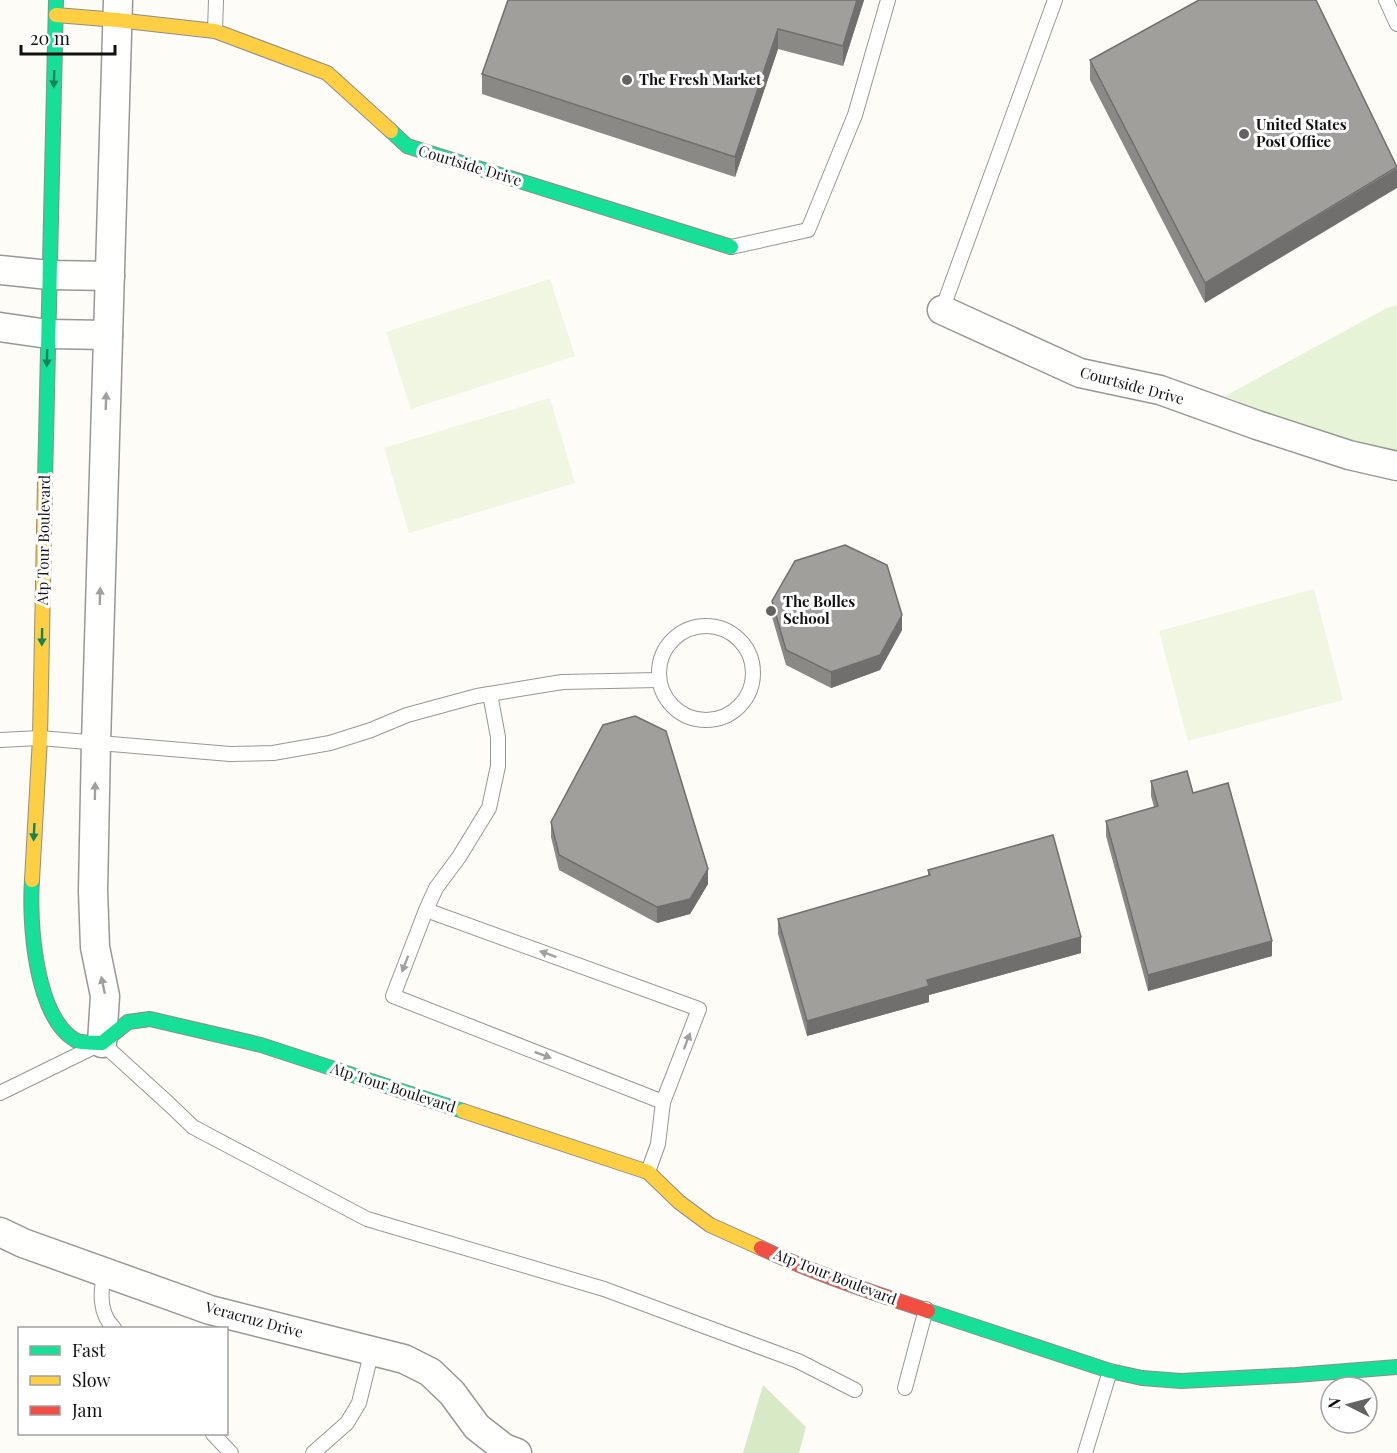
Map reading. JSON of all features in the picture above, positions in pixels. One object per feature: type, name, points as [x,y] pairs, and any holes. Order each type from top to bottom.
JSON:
[{"type":"street","name":"Atp Tour Boulevard","points":[[56,0],[40,738],[31,890],[33,946],[44,995],[58,1025],[76,1041],[102,1043],[128,1022],[150,1019],[261,1045],[648,1172],[679,1203],[710,1225],[786,1260],[872,1292],[1110,1371],[1142,1378],[1181,1381],[1296,1376],[1397,1367]]},
{"type":"street","name":"Courtside Drive","points":[[56,15],[117,10],[215,31],[327,73],[407,147],[731,247]]},
{"type":"street","points":[[102,1043],[105,996],[95,947],[93,891],[117,10]]},
{"type":"street","points":[[0,270],[49,275],[110,276]]},
{"type":"street","name":"Courtside Drive","points":[[942,310],[1080,373],[1160,390],[1257,426],[1349,455],[1397,466]]},
{"type":"street","points":[[0,327],[48,334],[108,335]]},
{"type":"street","name":"Veracruz Drive","points":[[0,1232],[23,1243],[210,1310],[404,1359],[430,1372],[452,1393],[477,1427],[504,1448],[517,1453]]},
{"type":"lane","points":[[215,31],[216,0]]},
{"type":"lane","points":[[731,247],[808,230],[855,115],[888,0]]},
{"type":"lane","points":[[942,310],[1055,0]]},
{"type":"lane","points":[[1390,4],[1397,24]]},
{"type":"lane","points":[[704,625],[720,627],[734,634],[745,646],[752,661],[753,676],[750,691],[742,704],[730,714],[715,720],[700,720],[685,716],[672,707],[663,695],[658,680],[659,664],[665,649],[675,636],[689,628],[704,625]]},
{"type":"lane","points":[[0,740],[40,738],[230,754],[273,753],[330,743],[407,716],[477,696],[562,682],[658,680]]},
{"type":"lane","points":[[490,694],[498,737],[498,766],[489,808],[459,857],[436,888],[393,996],[663,1102]]},
{"type":"lane","points":[[426,910],[699,1009],[663,1102],[658,1143],[648,1172]]},
{"type":"lane","points":[[0,1093],[102,1043],[193,1127],[367,1219],[604,1289],[798,1361],[855,1390]]},
{"type":"lane","points":[[105,1272],[101,1286],[102,1306],[112,1327]]},
{"type":"lane","points":[[905,1388],[926,1309]]},
{"type":"lane","points":[[313,1453],[347,1423],[359,1403],[372,1350]]},
{"type":"lane","points":[[1085,1453],[1110,1371]]},
{"type":"lane","points":[[214,1435],[231,1453]]},
{"type":"green space","points":[[550,279],[575,356],[411,409],[386,332]]},
{"type":"green space","points":[[1397,305],[1397,459],[1348,447],[1225,396],[1387,308]]},
{"type":"green space","points":[[550,398],[575,483],[409,533],[384,448]]},
{"type":"green space","points":[[1314,589],[1343,700],[1188,741],[1159,631]]},
{"type":"green space","points":[[763,1385],[806,1427],[799,1453],[743,1453]]},
{"type":"building","name":"The Fresh Market","points":[[508,0],[857,0],[843,46],[778,29],[735,157],[482,74]]},
{"type":"building","name":"United States Post Office","points":[[1199,0],[1316,0],[1397,167],[1205,283],[1090,60]]},
{"type":"building","points":[[845,545],[887,565],[902,615],[880,655],[831,672],[786,650],[772,601],[795,561]]},
{"type":"building","points":[[635,716],[666,731],[708,869],[690,899],[657,907],[559,855],[551,822],[603,725]]},
{"type":"building","points":[[1187,771],[1193,793],[1228,783],[1272,941],[1148,975],[1106,821],[1158,806],[1151,781]]},
{"type":"building","points":[[1053,835],[1081,937],[927,980],[929,986],[807,1021],[778,919],[930,875],[928,870]]},
{"type":"traffic: fast","points":[[45,481],[56,0]]},
{"type":"traffic: fast","points":[[391,131],[407,146],[731,247]]},
{"type":"traffic: fast","points":[[32,880],[34,943],[43,990],[51,1011],[62,1028],[75,1040],[102,1043],[128,1022],[150,1019],[261,1045],[463,1111]]},
{"type":"traffic: fast","points":[[928,1311],[1110,1371],[1142,1378],[1181,1381],[1397,1367]]},
{"type":"traffic: slow","points":[[56,15],[215,31],[327,73],[391,131]]},
{"type":"traffic: slow","points":[[32,880],[40,738],[45,481]]},
{"type":"traffic: slow","points":[[463,1111],[648,1172],[679,1202],[710,1225],[761,1248]]},
{"type":"traffic: jam","points":[[761,1248],[865,1290],[928,1311]]},
{"type":"place","name":"The Fresh Market","points":[[627,80]]},
{"type":"place","name":"United States Post Office","points":[[1244,134]]},
{"type":"place","name":"The Bolles School","points":[[771,611]]}]
